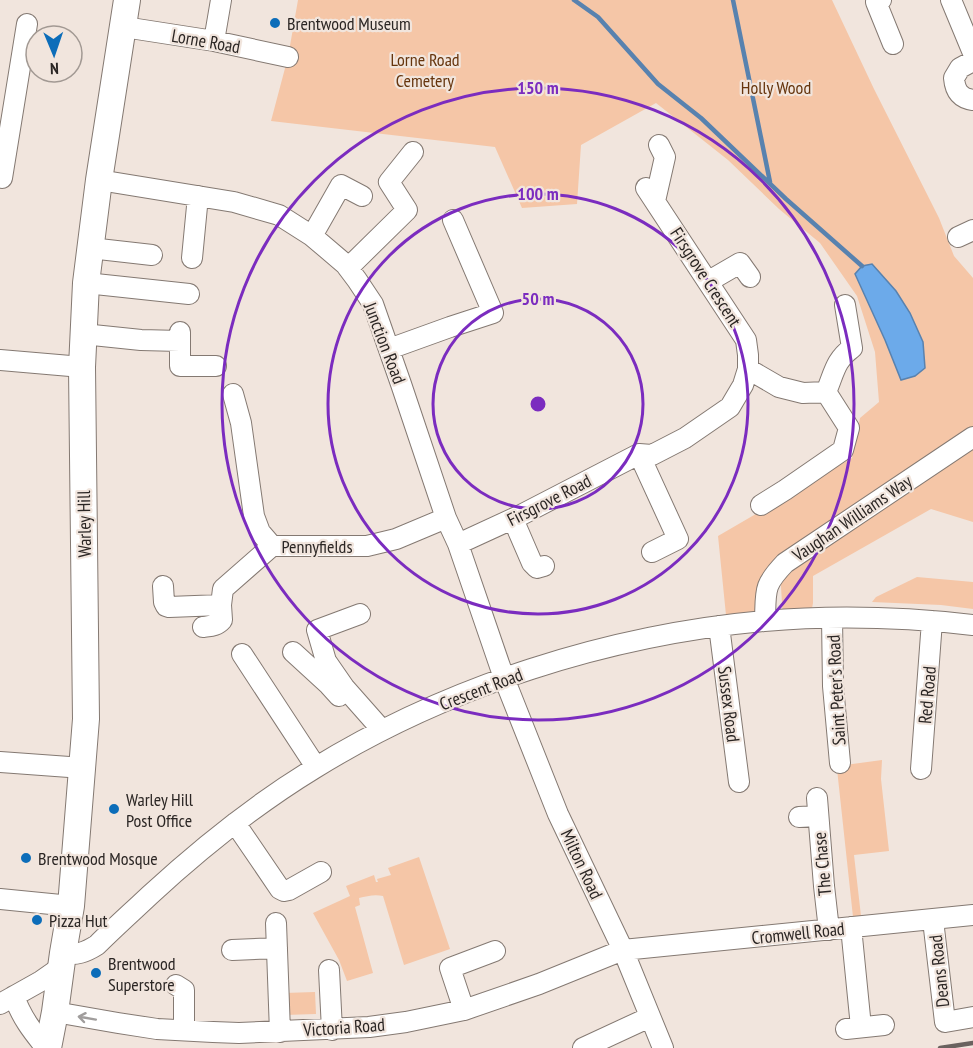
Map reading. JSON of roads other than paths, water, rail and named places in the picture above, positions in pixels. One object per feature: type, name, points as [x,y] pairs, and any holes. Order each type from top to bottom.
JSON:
[{"type":"main road","name":"Warley Hill","points":[[47,1048],[55,1012],[71,906],[86,719],[81,367],[86,283],[99,180],[127,0]]},
{"type":"street","points":[[214,41],[221,0]]},
{"type":"street","points":[[881,0],[876,2],[893,44]]},
{"type":"street","points":[[951,0],[973,53]]},
{"type":"street","name":"Lorne Road","points":[[124,27],[214,41],[288,57]]},
{"type":"street","points":[[1,183],[24,42]]},
{"type":"street","points":[[973,61],[960,68],[954,78],[955,88],[959,94],[973,100]]},
{"type":"street","name":"Firsgrove Crescent","points":[[639,454],[652,455],[730,407],[743,386],[748,369],[746,340],[651,194],[665,157],[659,145]]},
{"type":"street","points":[[348,268],[407,210],[389,182],[413,152]]},
{"type":"street","name":"Junction Road","points":[[99,180],[234,202],[279,215],[312,236],[348,268],[373,304],[446,518],[458,544],[504,678]]},
{"type":"street","points":[[312,236],[341,185],[362,196]]},
{"type":"street","points":[[192,258],[198,196]]},
{"type":"street","points":[[389,349],[493,313],[453,220]]},
{"type":"street","points":[[90,248],[152,255]]},
{"type":"street","points":[[709,281],[740,263],[750,277]]},
{"type":"street","points":[[86,283],[189,294]]},
{"type":"street","points":[[826,392],[838,362],[852,348],[845,305]]},
{"type":"street","points":[[83,334],[141,340],[180,336],[180,366],[216,366]]},
{"type":"street","points":[[0,360],[81,367]]},
{"type":"street","points":[[748,369],[779,387],[803,393],[826,392]]},
{"type":"street","points":[[761,505],[843,450],[849,428],[826,392]]},
{"type":"street","name":"Pennyfields","points":[[233,394],[241,423],[254,516],[260,532],[272,546],[367,546],[396,539],[446,518]]},
{"type":"street","name":"Vaughan Williams Way","points":[[765,621],[766,589],[772,576],[785,563],[973,437]]},
{"type":"street","points":[[639,454],[678,539],[652,552]]},
{"type":"street","name":"Firsgrove Road","points":[[458,544],[513,519],[639,454]]},
{"type":"street","points":[[513,519],[532,563],[537,568],[544,566]]},
{"type":"street","points":[[163,586],[166,606],[211,605],[223,590],[272,546]]},
{"type":"street","points":[[203,627],[213,626],[222,620],[211,605]]},
{"type":"street","points":[[360,614],[317,630],[326,661],[377,732]]},
{"type":"street","name":"Crescent Road","points":[[62,960],[97,945],[188,861],[236,823],[316,767],[414,714],[504,678],[603,647],[719,626],[832,618],[933,621],[973,625]]},
{"type":"street","name":"Saint Peter's Road","points":[[832,618],[833,686],[840,763]]},
{"type":"street","name":"Red Road","points":[[921,769],[933,621]]},
{"type":"street","name":"Sussex Road","points":[[719,626],[739,782]]},
{"type":"street","points":[[293,652],[377,732]]},
{"type":"street","points":[[242,654],[316,767]]},
{"type":"street","name":"Milton Road","points":[[504,678],[558,814],[623,950],[663,1048]]},
{"type":"street","points":[[0,762],[83,768]]},
{"type":"street","name":"The Chase","points":[[811,810],[829,930]]},
{"type":"street","points":[[236,823],[279,889],[289,890],[321,872]]},
{"type":"street","points":[[0,899],[71,906]]},
{"type":"street","name":"Cromwell Road","points":[[623,950],[973,915]]},
{"type":"street","name":"Deans Road","points":[[933,920],[945,1022],[973,1017]]},
{"type":"street","points":[[276,923],[280,1032]]},
{"type":"street","points":[[851,927],[854,1028],[884,1025]]},
{"type":"street","points":[[232,950],[277,948]]},
{"type":"street","name":"Victoria Road","points":[[55,1012],[118,1023],[239,1033],[369,1028],[464,1010],[539,984],[623,950]]},
{"type":"street","points":[[464,1010],[450,968],[495,951]]},
{"type":"street","points":[[7,1000],[41,981],[62,960]]},
{"type":"street","points":[[329,970],[332,1030]]},
{"type":"street","points":[[176,984],[184,990],[184,1030]]},
{"type":"street","name":"Warley Hill","points":[[7,1000],[19,1010],[28,1026],[47,1048]]},
{"type":"street","points":[[583,1048],[650,1017]]},
{"type":"water","points":[[872,264],[896,291],[910,313],[923,342],[925,368],[915,376],[901,380],[855,274],[862,266]]},
{"type":"waterway","points":[[574,0],[598,17],[658,84],[701,118],[786,199],[862,266]]},
{"type":"waterway","points":[[733,0],[770,182]]},
{"type":"railway","points":[[940,1048],[973,1043]]},
{"type":"place","name":"Brentwood Museum","points":[[275,23]]},
{"type":"place","name":"Warley Hill Post Office","points":[[114,809]]},
{"type":"place","name":"Brentwood Mosque","points":[[26,858]]},
{"type":"place","name":"Pizza Hut","points":[[37,920]]},
{"type":"place","name":"Brentwood Superstore","points":[[96,973]]},
{"type":"park label","name":"Lorne Road Cemetery","points":[[425,69]]},
{"type":"park label","name":"Holly Wood","points":[[776,87]]}]
